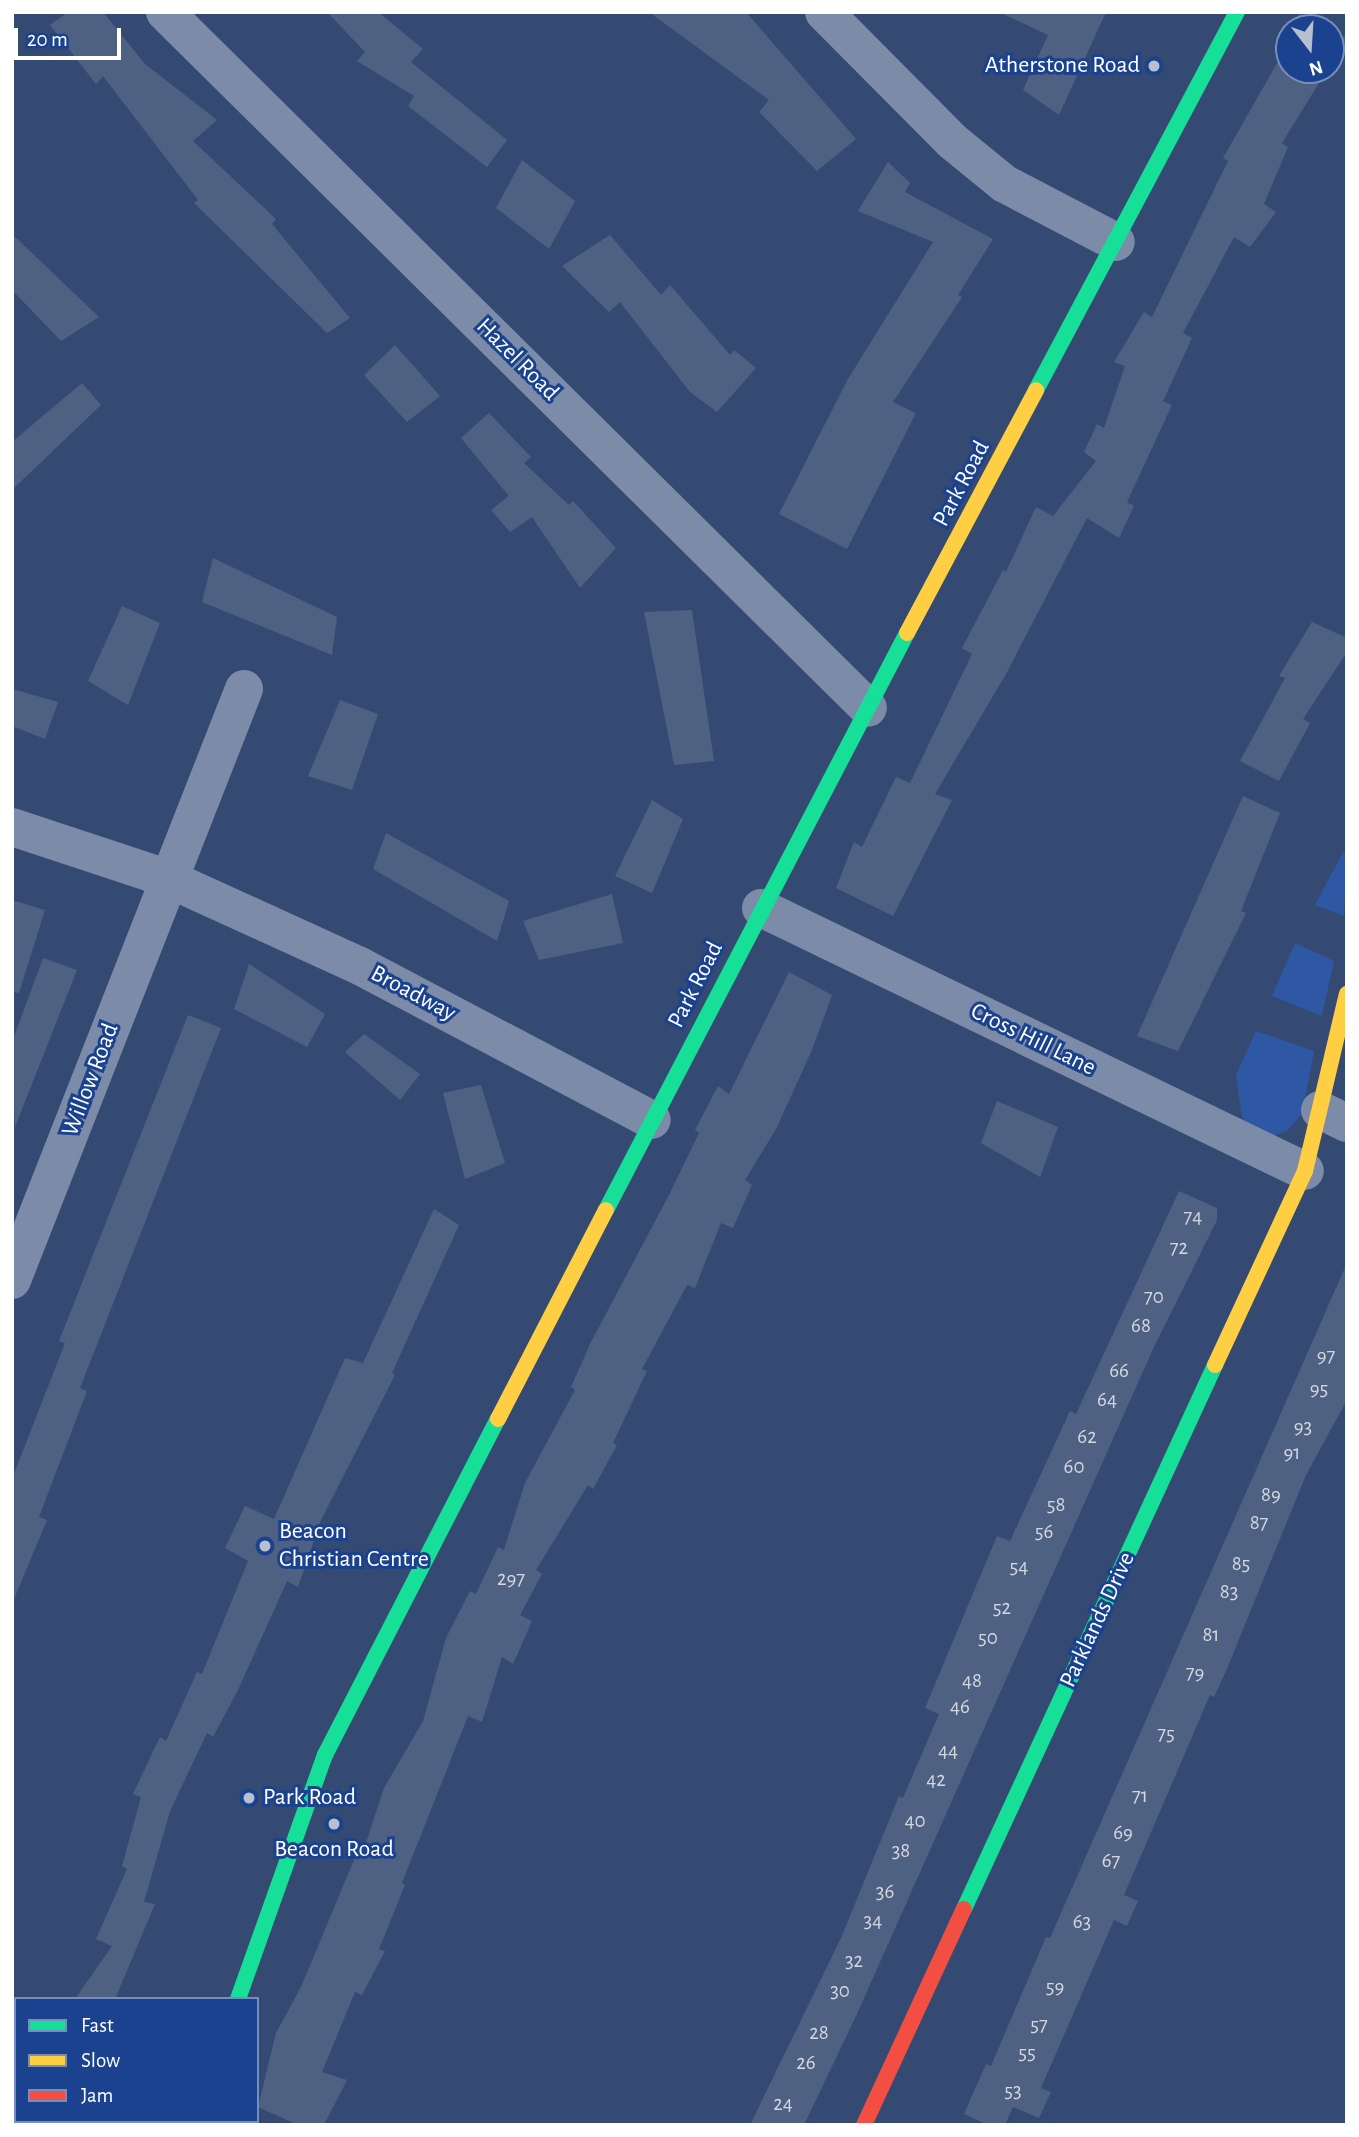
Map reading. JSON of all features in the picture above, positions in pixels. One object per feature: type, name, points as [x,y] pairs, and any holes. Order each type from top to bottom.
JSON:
[{"type":"street","name":"Hazel Road","points":[[165,12],[868,708]]},
{"type":"street","points":[[824,12],[952,141],[1005,184],[1116,242]]},
{"type":"street","name":"Park Road","points":[[239,1997],[325,1755],[761,908],[1237,12]]},
{"type":"street","points":[[169,879],[244,689]]},
{"type":"street","name":"Broadway","points":[[12,827],[169,879],[358,965],[652,1120]]},
{"type":"street","name":"Willow Road","points":[[12,1280],[169,879]]},
{"type":"street","name":"Cross Hill Lane","points":[[761,908],[1305,1171]]},
{"type":"street","name":"Parklands Drive","points":[[864,2125],[1305,1171],[1333,1116],[1347,994]]},
{"type":"shaded area","points":[[1343,852],[1347,854],[1344,916],[1315,905]]},
{"type":"shaded area","points":[[1295,943],[1334,961],[1322,1016],[1272,996]]},
{"type":"shaded area","points":[[1256,1031],[1314,1051],[1302,1114],[1288,1130],[1272,1137],[1243,1120],[1241,1112],[1236,1075]]},
{"type":"building","points":[[68,12],[103,12],[145,64],[217,120],[193,141],[276,219],[272,224],[350,318],[327,333],[194,203],[198,200],[103,76],[96,84],[50,25]]},
{"type":"building","points":[[327,12],[378,12],[423,49],[411,62],[507,140],[487,167],[408,106],[414,96],[357,61],[365,52]]},
{"type":"building","points":[[649,12],[746,12],[856,139],[817,171],[759,112],[769,100]]},
{"type":"building","points":[[999,12],[1106,12],[1059,115],[1023,90],[1048,35]]},
{"type":"building","points":[[1345,37],[1347,38],[1345,55]]},
{"type":"building","points":[[1275,67],[1275,84],[1318,84],[1282,143],[1288,147],[1264,204],[1276,212],[1250,247],[1234,237],[1183,333],[1192,338],[1163,401],[1172,405],[1127,502],[1134,506],[1119,538],[1087,518],[1006,674],[935,794],[952,800],[893,916],[836,888],[854,842],[862,847],[896,777],[910,783],[972,654],[962,648],[1003,570],[1006,572],[1036,507],[1053,516],[1096,461],[1084,452],[1097,424],[1104,428],[1125,366],[1114,362],[1144,312],[1152,317],[1228,161],[1223,158]]},
{"type":"building","points":[[522,160],[575,201],[549,249],[496,208]]},
{"type":"building","points":[[888,162],[910,183],[905,192],[993,239],[958,295],[962,297],[893,402],[916,413],[847,549],[779,514],[848,379],[933,242],[858,211]]},
{"type":"building","points":[[12,234],[99,317],[61,341],[12,290]]},
{"type":"building","points":[[610,235],[661,295],[670,285],[730,355],[734,350],[756,368],[717,412],[690,392],[620,302],[609,312],[562,266]]},
{"type":"building","points":[[395,345],[440,396],[407,422],[364,375]]},
{"type":"building","points":[[82,383],[101,405],[12,490],[12,442]]},
{"type":"building","points":[[489,413],[531,457],[524,463],[569,505],[573,501],[616,548],[580,588],[532,517],[510,532],[491,510],[509,496],[461,438]]},
{"type":"building","points":[[213,558],[337,617],[332,655],[202,602]]},
{"type":"building","points":[[122,606],[160,623],[128,705],[88,681]]},
{"type":"building","points":[[692,610],[714,761],[674,765],[644,612]]},
{"type":"building","points":[[1312,622],[1347,638],[1347,652],[1303,719],[1310,723],[1279,781],[1240,761],[1285,678],[1279,676]]},
{"type":"building","points":[[12,689],[58,702],[45,739],[12,726]]},
{"type":"building","points":[[340,700],[378,714],[352,790],[308,776]]},
{"type":"building","points":[[1243,796],[1280,813],[1241,911],[1246,913],[1178,1051],[1137,1036]]},
{"type":"building","points":[[652,800],[683,819],[652,893],[615,876]]},
{"type":"building","points":[[386,833],[509,901],[497,941],[373,869]]},
{"type":"building","points":[[612,894],[623,943],[539,960],[523,921]]},
{"type":"building","points":[[12,900],[45,910],[19,993],[12,992]]},
{"type":"building","points":[[43,958],[77,970],[15,1127],[12,1042]]},
{"type":"building","points":[[249,964],[325,1014],[307,1047],[234,1009]]},
{"type":"building","points":[[789,972],[832,995],[812,1050],[776,1129],[745,1180],[752,1185],[733,1228],[721,1223],[695,1288],[687,1285],[642,1369],[647,1371],[613,1443],[617,1445],[593,1489],[588,1485],[536,1570],[542,1574],[520,1615],[532,1621],[513,1664],[502,1657],[482,1722],[468,1716],[402,1883],[405,1885],[379,1949],[385,1951],[362,1995],[355,1992],[322,2072],[347,2080],[324,2125],[298,2125],[259,2107],[276,2033],[301,1987],[356,1855],[361,1858],[384,1788],[423,1721],[446,1638],[470,1591],[476,1594],[498,1547],[504,1550],[525,1483],[575,1390],[571,1387],[591,1342],[669,1195],[699,1133],[695,1130],[718,1086],[729,1094]]},
{"type":"building","points":[[188,1015],[221,1028],[80,1388],[87,1391],[39,1517],[47,1520],[12,1604],[12,1479],[65,1343],[59,1341]]},
{"type":"building","points":[[364,1034],[420,1074],[400,1100],[345,1052]]},
{"type":"building","points":[[481,1085],[505,1163],[465,1179],[443,1093]]},
{"type":"building","points":[[997,1101],[1058,1127],[1040,1177],[981,1143]]},
{"type":"building","points":[[1179,1191],[1217,1208],[1217,1220],[1153,1349],[856,2016],[804,2125],[750,2125],[841,1938],[899,1796],[903,1798],[939,1714],[925,1708],[997,1536],[1010,1541],[1070,1411],[1076,1414]]},
{"type":"building","points":[[434,1209],[459,1225],[392,1373],[395,1375],[321,1520],[298,1587],[287,1581],[239,1688],[213,1737],[207,1733],[170,1811],[144,1902],[155,1904],[116,1997],[76,1997],[112,1946],[96,1939],[127,1869],[122,1866],[141,1797],[133,1794],[160,1737],[166,1741],[197,1672],[202,1674],[248,1561],[225,1548],[245,1506],[274,1519],[345,1358],[363,1363]]},
{"type":"building","points":[[1347,1263],[1347,1400],[1306,1475],[1226,1671],[1214,1697],[1210,1695],[1124,1895],[1138,1901],[1127,1926],[1114,1920],[1041,2088],[1051,2092],[1039,2118],[1013,2107],[1005,2125],[988,2125],[964,2114],[986,2064],[991,2066],[1046,1937],[1050,1938]]},
{"type":"traffic: fast","points":[[1036,390],[1237,12]]},
{"type":"traffic: fast","points":[[606,1210],[907,633]]},
{"type":"traffic: fast","points":[[964,1909],[1215,1365]]},
{"type":"traffic: fast","points":[[239,1997],[325,1755],[498,1419]]},
{"type":"traffic: slow","points":[[907,633],[1036,390]]},
{"type":"traffic: slow","points":[[1215,1365],[1305,1171],[1347,994]]},
{"type":"traffic: slow","points":[[498,1419],[606,1210]]},
{"type":"traffic: jam","points":[[864,2125],[964,1909]]},
{"type":"place","name":"Atherstone Road","points":[[1154,66]]},
{"type":"place","name":"Beacon Christian Centre","points":[[265,1546]]},
{"type":"place","name":"Park Road","points":[[249,1798]]},
{"type":"place","name":"Beacon Road","points":[[334,1824]]}]
